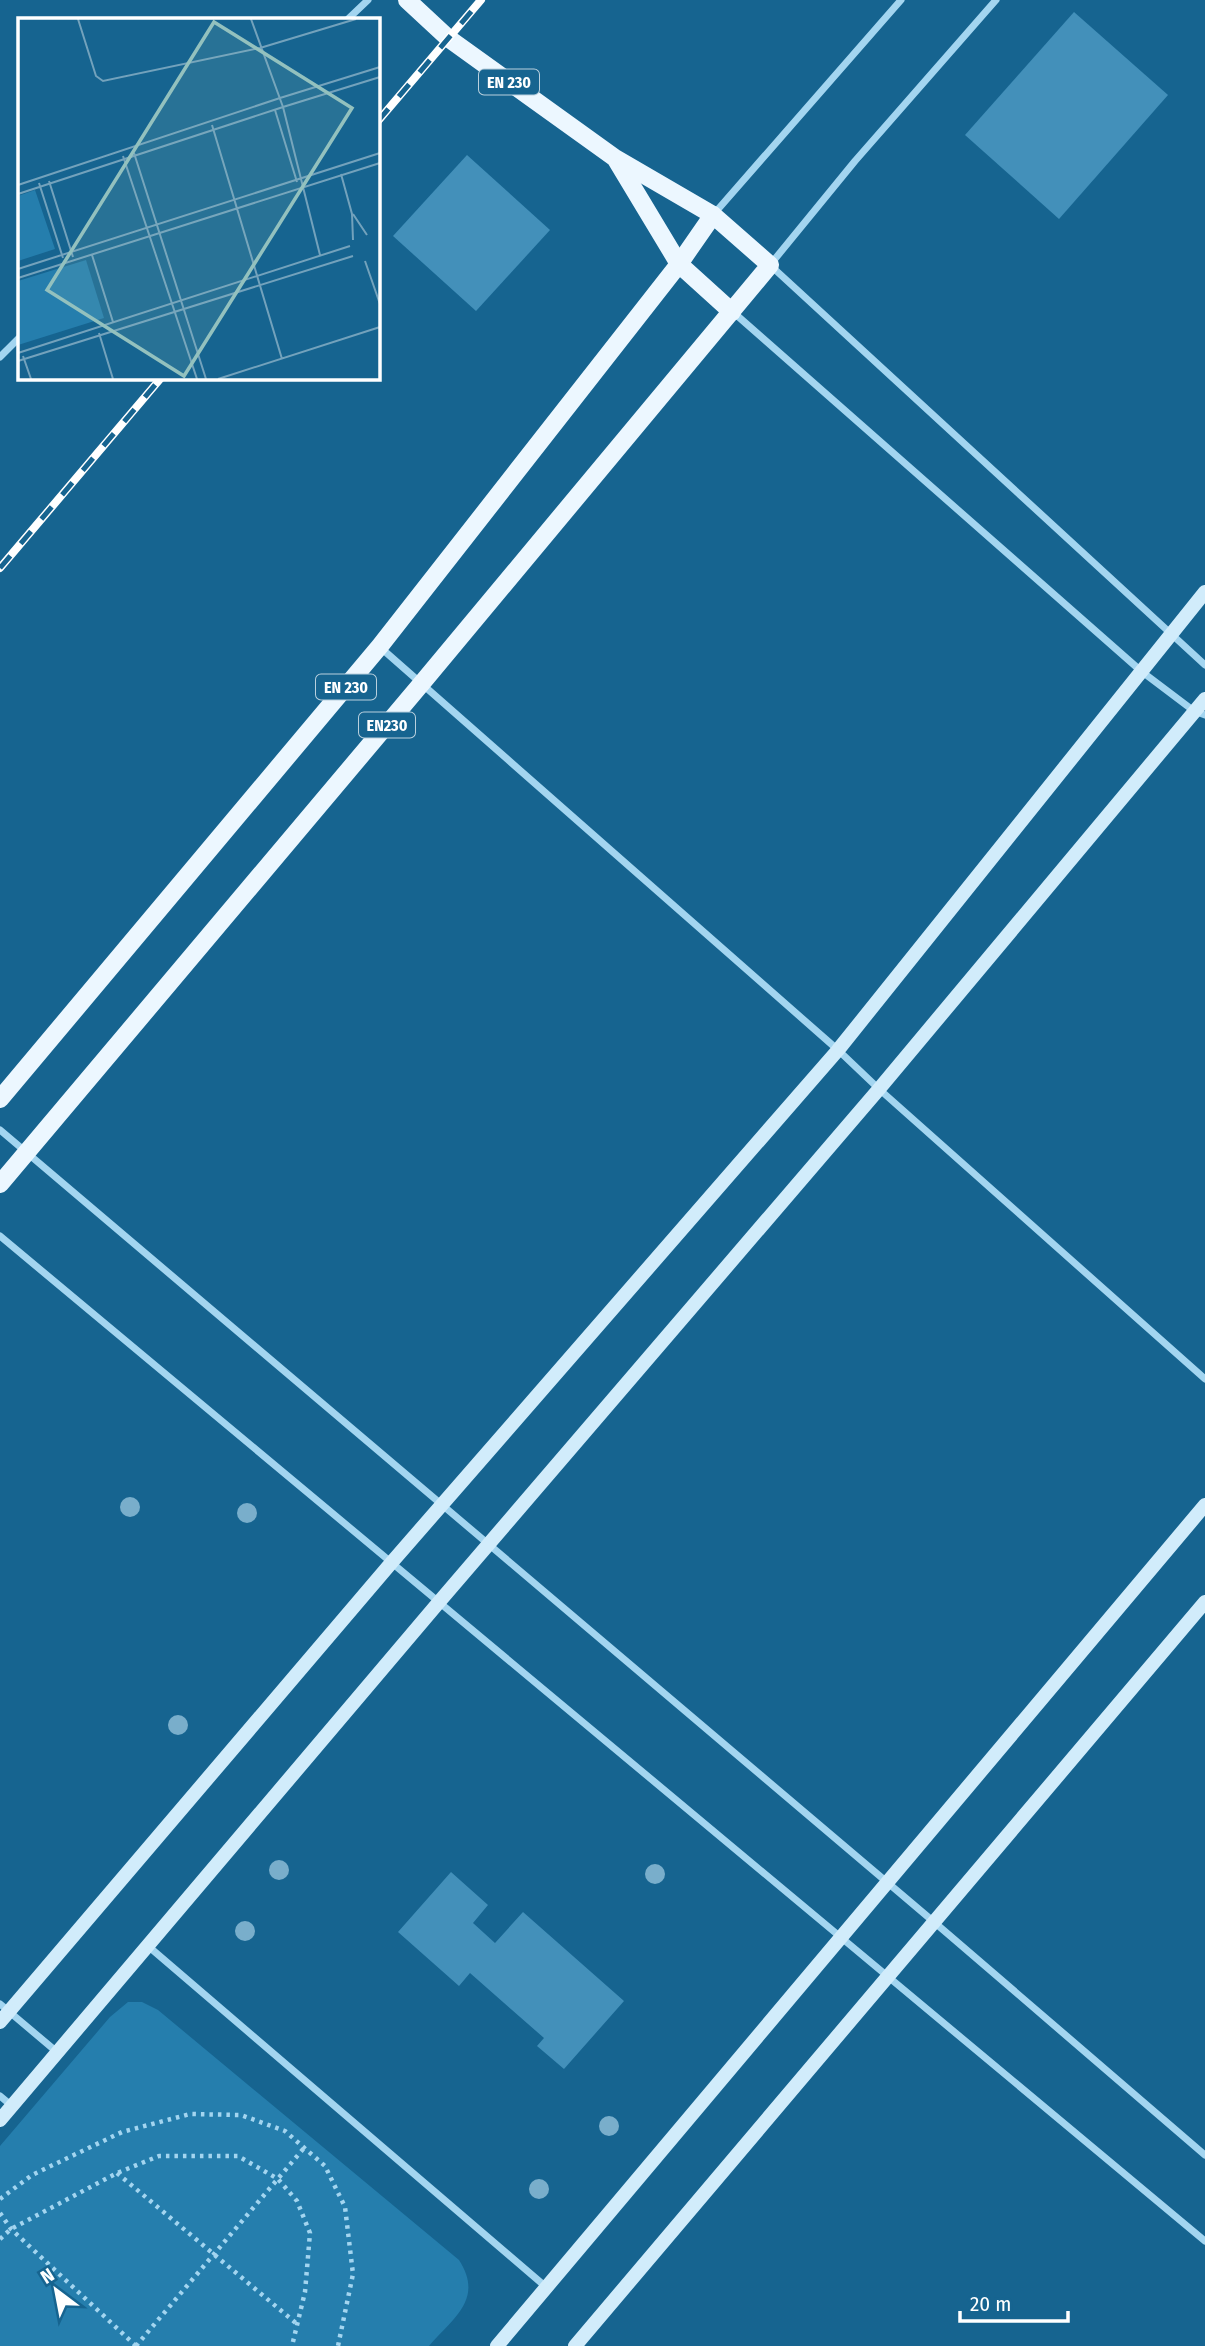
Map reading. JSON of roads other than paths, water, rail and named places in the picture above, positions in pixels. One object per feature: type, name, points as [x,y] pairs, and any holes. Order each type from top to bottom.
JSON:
[{"type":"main road","name":"EN 230","points":[[407,0],[448,38],[615,158],[713,215],[770,265]]},
{"type":"main road","name":"EN 230","points":[[615,158],[678,264],[732,312]]},
{"type":"main road","points":[[678,264],[713,215]]},
{"type":"main road","name":"EN 230","points":[[0,1099],[380,646],[678,264]]},
{"type":"main road","name":"EN230","points":[[0,1184],[770,265]]},
{"type":"street","points":[[349,18],[368,0]]},
{"type":"street","points":[[713,215],[901,0]]},
{"type":"street","points":[[996,0],[855,160],[770,265],[1169,635],[1205,665]]},
{"type":"street","points":[[732,312],[1141,671],[1199,713]]},
{"type":"street","points":[[0,357],[18,339]]},
{"type":"street","points":[[57,2053],[3,2013],[391,1562],[838,1050],[1205,592]]},
{"type":"street","points":[[380,646],[838,1050],[878,1089],[1205,1379]]},
{"type":"street","points":[[0,2119],[1199,713],[1205,699]]},
{"type":"street","points":[[0,1130],[443,1504],[1205,2155]]},
{"type":"street","points":[[0,1236],[1205,2241]]},
{"type":"street","points":[[497,2346],[1205,1505]]},
{"type":"street","points":[[575,2346],[1205,1602]]},
{"type":"street","points":[[148,1946],[546,2287]]},
{"type":"street","points":[[0,2096],[12,2106]]},
{"type":"railway","points":[[380,119],[481,0]]},
{"type":"railway","points":[[0,568],[159,380]]}]
